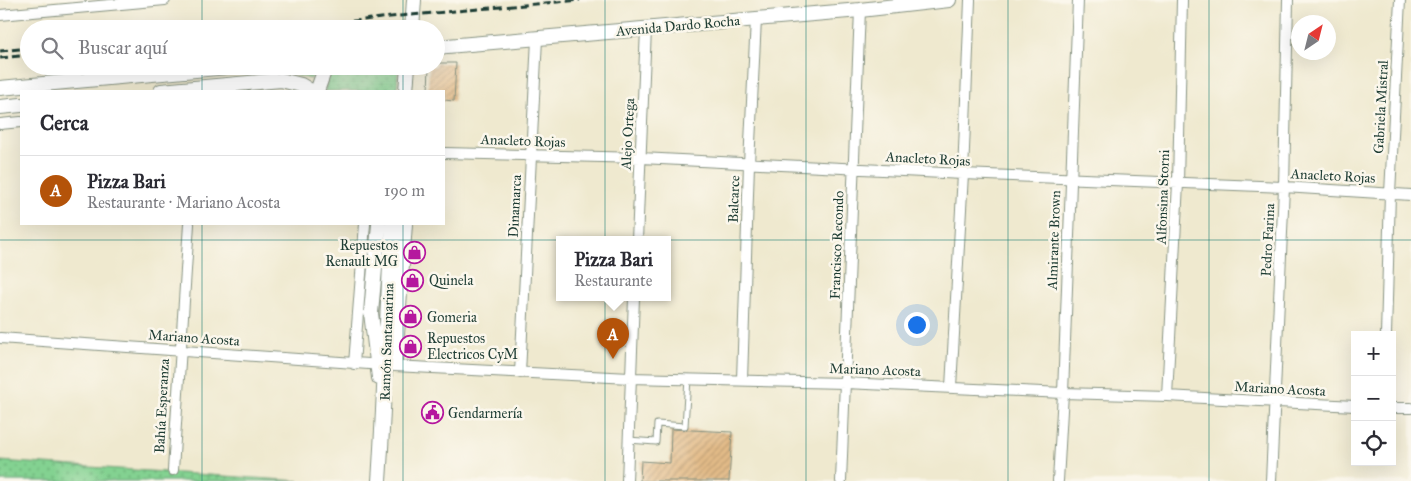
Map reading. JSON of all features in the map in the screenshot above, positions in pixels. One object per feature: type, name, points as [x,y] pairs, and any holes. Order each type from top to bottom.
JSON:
[{"type":"main road","name":"Avenida Dardo Rocha","points":[[445,46],[537,40],[949,0]]},
{"type":"main road","points":[[413,20],[414,6]]},
{"type":"main road","points":[[0,88],[141,75]]},
{"type":"main road","points":[[318,90],[323,75]]},
{"type":"main road","points":[[406,90],[407,75]]},
{"type":"main road","points":[[416,90],[417,75]]},
{"type":"main road","points":[[172,90],[281,80],[301,85],[309,90]]},
{"type":"main road","points":[[0,106],[20,104]]},
{"type":"main road","name":"Ramón Santamarina","points":[[379,225],[371,313],[386,366]]},
{"type":"main road","name":"Ramón Santamarina","points":[[379,481],[384,411],[389,273],[394,225]]},
{"type":"main road","name":"Ramón Santamarina","points":[[386,366],[406,225]]},
{"type":"street","points":[[0,15],[165,0]]},
{"type":"street","points":[[950,387],[963,174],[970,0]]},
{"type":"street","name":"Almirante Brown","points":[[1058,481],[1078,0]]},
{"type":"street","name":"Alfonsina Storni","points":[[1167,396],[1178,183],[1182,0]]},
{"type":"street","name":"Pedro Farina","points":[[1271,481],[1284,187],[1288,0]]},
{"type":"street","name":"Gabriela Mistral","points":[[1386,331],[1390,193],[1400,0]]},
{"type":"street","name":"Francisco Recondo","points":[[842,481],[860,10]]},
{"type":"street","name":"Balcarce","points":[[742,380],[756,19]]},
{"type":"street","name":"Alejo Ortega","points":[[637,236],[646,29]]},
{"type":"street","name":"Dinamarca","points":[[520,373],[537,40]]},
{"type":"street","points":[[0,124],[20,122]]},
{"type":"street","name":"Anacleto Rojas","points":[[445,152],[641,158],[1411,194]]},
{"type":"street","name":"Bahía Esperanza","points":[[173,470],[179,351],[189,225]]},
{"type":"street","name":"Ramón Santamarina","points":[[354,364],[365,225]]},
{"type":"street","points":[[627,481],[634,301]]},
{"type":"street","name":"Mariano Acosta","points":[[0,338],[354,364],[520,373],[950,387],[1351,406]]},
{"type":"street","points":[[1396,408],[1411,408]]},
{"type":"lane","points":[[628,440],[656,442],[657,424],[684,426],[688,378]]},
{"type":"green space","points":[[294,75],[313,75],[311,79]]},
{"type":"green space","points":[[329,75],[398,75],[397,90],[324,90]]},
{"type":"green space","points":[[0,461],[299,481],[0,481]]},
{"type":"building","points":[[445,63],[456,63],[454,101],[445,100],[445,90],[428,90],[429,75],[445,75]]},
{"type":"building","points":[[671,429],[732,432],[729,481],[640,481],[641,461],[670,463]]},
{"type":"railway","points":[[363,20],[580,0]]},
{"type":"railway","points":[[0,51],[20,49]]},
{"type":"railway","points":[[0,58],[20,56]]},
{"type":"place","name":"Repuestos Renault MG","points":[[414,253]]},
{"type":"place","name":"Quinela","points":[[413,280]]},
{"type":"place","name":"Gomeria","points":[[411,317]]},
{"type":"place","name":"Repuestos Electricos CyM","points":[[411,346]]},
{"type":"place","name":"Pizza Bari","points":[[613,359]]},
{"type":"place","name":"Gendarmería","points":[[432,413]]}]
